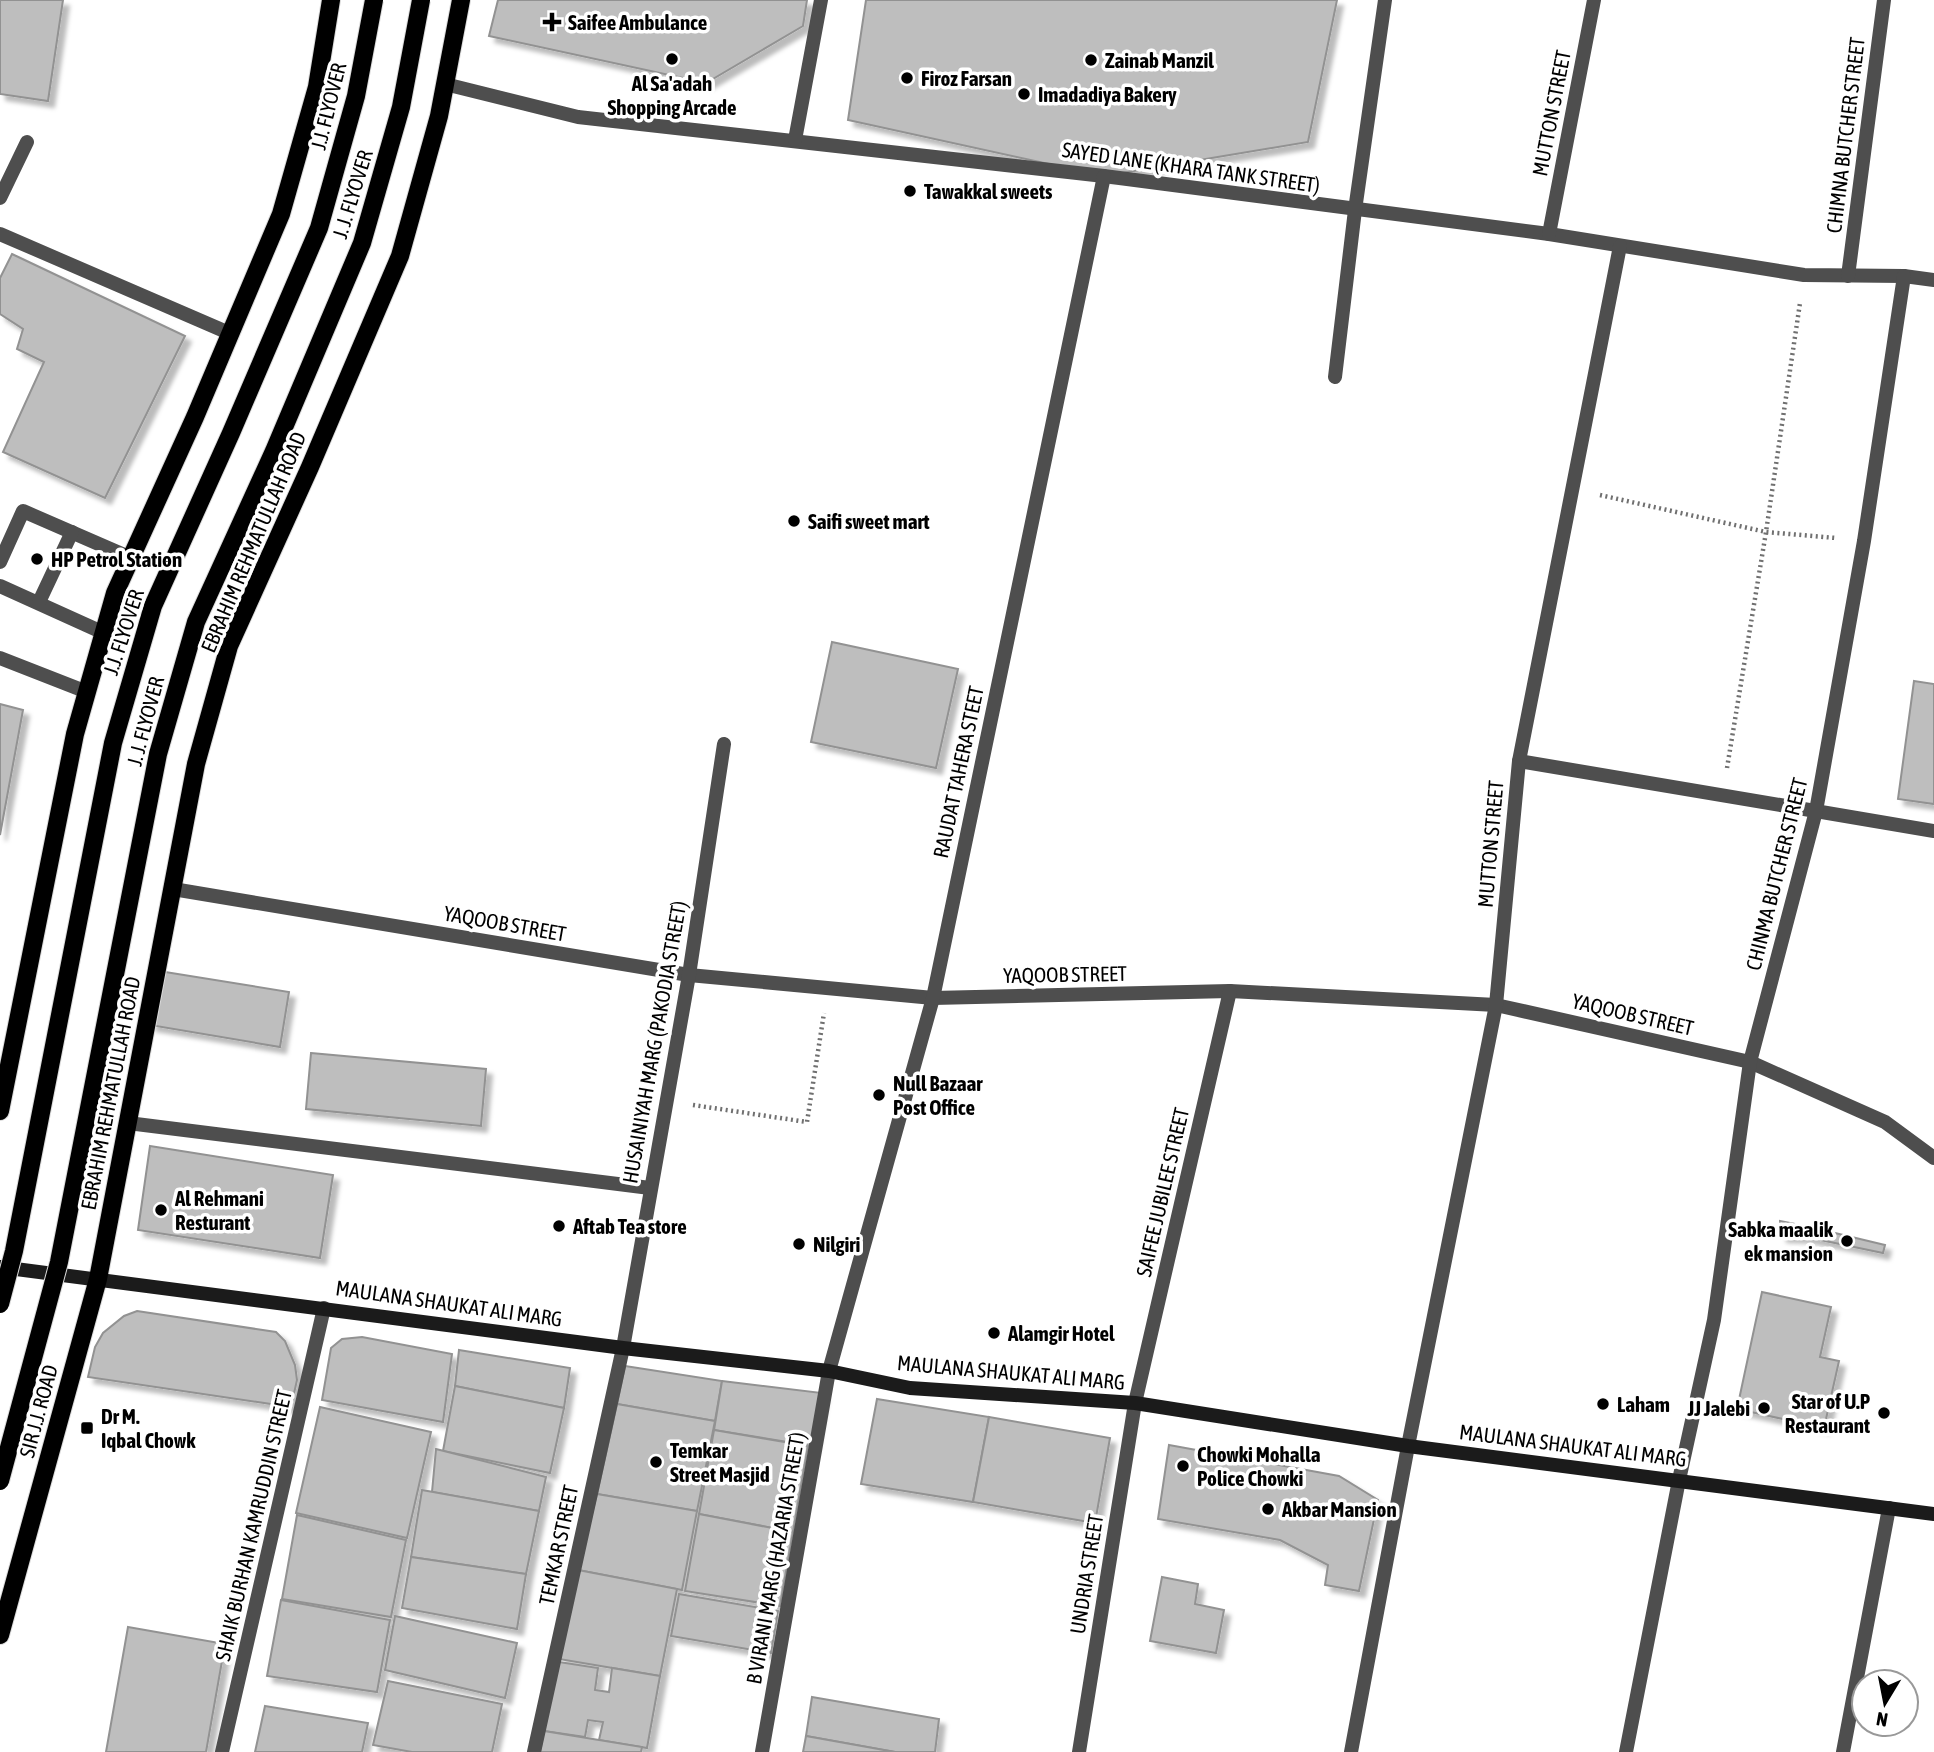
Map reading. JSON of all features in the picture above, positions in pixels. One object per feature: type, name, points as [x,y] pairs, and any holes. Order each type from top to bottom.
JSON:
[{"type":"main road","points":[[0,1111],[75,734],[115,593],[195,416],[281,214],[317,87],[331,0]]},
{"type":"main road","name":"J.J. FLYOVER","points":[[0,1304],[14,1251],[113,743],[153,606],[319,228],[356,96],[374,0]]},
{"type":"main road","name":"J. J. FLYOVER","points":[[0,1481],[59,1262],[158,754],[196,622],[274,451],[362,243],[401,107],[421,0]]},
{"type":"main road","name":"EBRAHIM REHMATULLAH ROAD","points":[[97,1279],[196,764],[229,646],[310,467],[400,256],[439,116],[461,0]]},
{"type":"main road","name":"MAULANA SHAUKAT ALI MARG","points":[[0,1266],[623,1348],[829,1371],[910,1388],[1135,1403],[1408,1446],[1934,1514]]},
{"type":"main road","name":"SIR J.J. ROAD","points":[[0,1635],[97,1279]]},
{"type":"street","points":[[795,141],[821,0]]},
{"type":"street","points":[[1335,377],[1355,210],[1385,0]]},
{"type":"street","name":"MUTTON STREET","points":[[1549,234],[1594,0]]},
{"type":"street","name":"CHIMNA BUTCHER STREET","points":[[1848,276],[1884,0]]},
{"type":"street","name":"SAYED LANE (KHARA TANK STREET)","points":[[445,84],[578,117],[1104,176],[1549,234],[1804,275],[1904,276],[1934,280]]},
{"type":"street","points":[[0,198],[27,142]]},
{"type":"street","name":"RAUDAT TAHERA STEET","points":[[829,1371],[933,998],[1104,176]]},
{"type":"street","points":[[0,234],[229,333]]},
{"type":"street","name":"MUTTON STREET","points":[[1351,1752],[1408,1446],[1496,1005],[1519,761],[1620,246]]},
{"type":"street","name":"CHINMA BUTCHER STREET","points":[[1626,1752],[1679,1480],[1714,1320],[1750,1062],[1816,811],[1864,541],[1904,276]]},
{"type":"street","points":[[0,562],[23,511],[131,558]]},
{"type":"street","points":[[39,602],[72,532]]},
{"type":"street","points":[[0,586],[104,633]]},
{"type":"street","points":[[0,658],[87,692]]},
{"type":"street","name":"HUSAINIYAH MARG (PAKODIA STREET)","points":[[623,1348],[689,975],[724,744]]},
{"type":"street","points":[[1519,761],[1934,831]]},
{"type":"street","name":"YAQOOB STREET","points":[[173,889],[689,975],[933,998],[1230,990],[1496,1005],[1750,1062],[1885,1122],[1934,1158]]},
{"type":"street","name":"SAIFEE JUBILEE STREET","points":[[1135,1403],[1230,990]]},
{"type":"street","points":[[128,1123],[650,1188]]},
{"type":"street","name":"SHAIK BURHAN KAMRUDDIN STREET","points":[[222,1752],[324,1308]]},
{"type":"street","name":"TEMKAR STREET","points":[[534,1752],[623,1348]]},
{"type":"street","name":"B VIRANI MARG (HAZARIA STREET)","points":[[762,1752],[829,1371]]},
{"type":"street","name":"UNDRIA STREET","points":[[1079,1752],[1135,1403]]},
{"type":"street","points":[[1843,1752],[1889,1508]]},
{"type":"path","points":[[1723,795],[1804,275]]},
{"type":"path","points":[[1574,489],[1766,531],[1864,541]]},
{"type":"path","points":[[666,1100],[807,1122],[828,988]]},
{"type":"building","points":[[0,0],[63,0],[48,101],[0,94]]},
{"type":"building","name":"Al Sa'adah Shopping Arcade","points":[[498,0],[807,0],[803,26],[706,83],[489,36]]},
{"type":"building","name":"Zainab Manzil","points":[[866,0],[1337,0],[1308,142],[1104,176],[848,120]]},
{"type":"building","points":[[12,254],[185,336],[105,498],[3,452],[44,362],[17,349],[23,329],[0,314],[0,278]]},
{"type":"building","points":[[832,642],[958,669],[936,768],[811,742]]},
{"type":"building","points":[[1914,681],[1934,684],[1934,804],[1898,799]]},
{"type":"building","points":[[0,704],[23,710],[0,835]]},
{"type":"building","points":[[159,971],[289,992],[280,1047],[150,1025]]},
{"type":"building","points":[[311,1053],[486,1069],[481,1126],[306,1109]]},
{"type":"building","points":[[150,1146],[333,1175],[320,1258],[138,1230]]},
{"type":"building","name":"Sabka maalik ek mansion","points":[[1780,1221],[1885,1245],[1883,1253],[1806,1237],[1781,1236]]},
{"type":"building","points":[[1762,1292],[1831,1307],[1820,1357],[1839,1361],[1824,1428],[1737,1409]]},
{"type":"building","points":[[137,1311],[276,1332],[285,1341],[295,1365],[297,1380],[291,1407],[88,1377],[95,1347],[103,1333],[124,1316]]},
{"type":"building","points":[[362,1337],[452,1354],[443,1422],[322,1400],[331,1348],[342,1339]]},
{"type":"building","points":[[459,1350],[570,1368],[564,1408],[455,1386]]},
{"type":"building","points":[[625,1366],[722,1381],[715,1421],[617,1404]]},
{"type":"building","points":[[722,1381],[822,1393],[812,1446],[714,1430]]},
{"type":"building","points":[[455,1386],[564,1408],[550,1473],[443,1451]]},
{"type":"building","points":[[877,1399],[989,1417],[973,1502],[861,1484]]},
{"type":"building","name":"Temkar Street Masjid","points":[[617,1404],[715,1421],[697,1511],[597,1494]]},
{"type":"building","points":[[320,1407],[431,1432],[407,1538],[296,1513]]},
{"type":"building","points":[[989,1417],[1110,1438],[1095,1523],[973,1502]]},
{"type":"building","points":[[714,1430],[808,1446],[793,1532],[699,1514]]},
{"type":"building","name":"Akbar Mansion","points":[[1169,1445],[1339,1476],[1378,1500],[1359,1591],[1325,1585],[1328,1565],[1280,1540],[1158,1519]]},
{"type":"building","points":[[436,1449],[546,1477],[539,1511],[432,1492]]},
{"type":"building","points":[[422,1490],[539,1511],[526,1574],[411,1557]]},
{"type":"building","points":[[597,1494],[697,1511],[682,1590],[578,1570]]},
{"type":"building","points":[[699,1514],[793,1532],[780,1606],[685,1591]]},
{"type":"building","points":[[297,1515],[406,1540],[391,1617],[282,1599]]},
{"type":"building","points":[[411,1557],[526,1574],[517,1629],[402,1608]]},
{"type":"building","points":[[578,1570],[677,1589],[660,1676],[559,1659]]},
{"type":"building","points":[[1162,1577],[1198,1584],[1195,1604],[1224,1610],[1216,1653],[1150,1641]]},
{"type":"building","points":[[679,1594],[778,1611],[771,1653],[671,1636]]},
{"type":"building","points":[[281,1600],[390,1620],[377,1692],[267,1676]]},
{"type":"building","points":[[395,1616],[517,1643],[505,1698],[385,1670]]},
{"type":"building","points":[[128,1627],[225,1644],[206,1752],[106,1752]]},
{"type":"building","points":[[559,1662],[598,1668],[595,1690],[609,1692],[612,1668],[660,1676],[647,1748],[599,1740],[603,1722],[588,1720],[585,1737],[544,1731]]},
{"type":"building","points":[[388,1681],[502,1704],[492,1752],[412,1752],[373,1745]]},
{"type":"building","points":[[812,1697],[939,1719],[935,1752],[895,1752],[806,1736]]},
{"type":"building","points":[[265,1706],[368,1723],[362,1752],[255,1752]]},
{"type":"building","points":[[544,1731],[642,1747],[641,1752],[540,1752]]},
{"type":"building","points":[[806,1736],[895,1752],[803,1752]]},
{"type":"place","name":"Saifee Ambulance","points":[[552,22]]},
{"type":"place","name":"Al Sa'adah Shopping Arcade","points":[[672,59]]},
{"type":"place","name":"Zainab Manzil","points":[[1091,60]]},
{"type":"place","name":"Firoz Farsan","points":[[907,78]]},
{"type":"place","name":"Imadadiya Bakery","points":[[1024,94]]},
{"type":"place","name":"Tawakkal sweets","points":[[910,191]]},
{"type":"place","name":"Saifi sweet mart","points":[[794,521]]},
{"type":"place","name":"HP Petrol Station","points":[[37,559]]},
{"type":"place","name":"Null Bazaar Post Office","points":[[879,1095]]},
{"type":"place","name":"Al Rehmani Resturant","points":[[161,1210]]},
{"type":"place","name":"Aftab Tea store","points":[[559,1226]]},
{"type":"place","name":"Sabka maalik ek mansion","points":[[1847,1241]]},
{"type":"place","name":"Nilgiri","points":[[799,1244]]},
{"type":"place","name":"Alamgir Hotel","points":[[994,1333]]},
{"type":"place","name":"Laham","points":[[1603,1404]]},
{"type":"place","name":"JJ Jalebi","points":[[1764,1408]]},
{"type":"place","name":"Star of U.P Restaurant","points":[[1884,1413]]},
{"type":"place","name":"Dr M. Iqbal Chowk","points":[[87,1428]]},
{"type":"place","name":"Temkar Street Masjid","points":[[656,1462]]},
{"type":"place","name":"Chowki Mohalla Police Chowki","points":[[1183,1466]]},
{"type":"place","name":"Akbar Mansion","points":[[1268,1509]]}]
